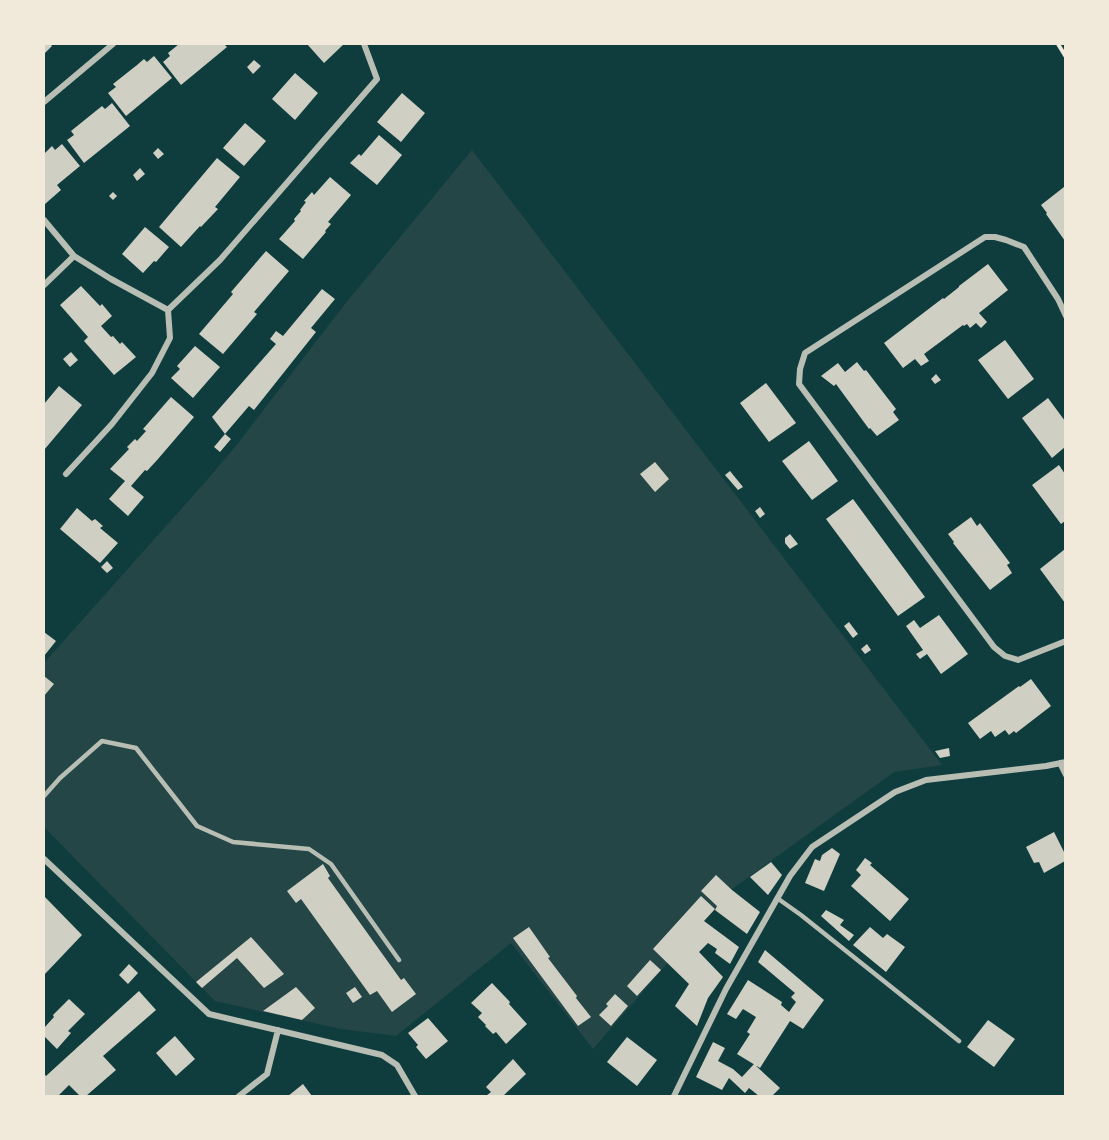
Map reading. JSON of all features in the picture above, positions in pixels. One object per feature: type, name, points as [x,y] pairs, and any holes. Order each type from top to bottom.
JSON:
[{"type":"street","points":[[44,102],[113,44]]},
{"type":"street","points":[[168,310],[220,260],[377,79],[364,44]]},
{"type":"street","points":[[44,220],[74,256],[168,310]]},
{"type":"street","points":[[1065,316],[1058,299],[1024,247],[1006,240],[986,237],[805,353],[800,369],[799,384],[994,648],[1005,656],[1018,660],[1065,641]]},
{"type":"street","points":[[44,285],[74,256]]},
{"type":"street","points":[[66,474],[111,424],[152,372],[170,338],[168,310]]},
{"type":"street","points":[[674,1096],[726,989],[790,876],[812,847],[895,792],[926,780],[1063,762],[1065,775]]},
{"type":"street","points":[[44,859],[209,1014],[382,1055],[397,1065],[415,1096]]},
{"type":"street","points":[[240,1096],[267,1074],[278,1030]]},
{"type":"lane","points":[[44,796],[60,778],[102,741],[136,748],[197,826],[233,842],[309,849],[331,864],[399,960]]},
{"type":"lane","points":[[777,898],[959,1041]]},
{"type":"path","points":[[1058,44],[1065,57]]},
{"type":"shaded area","points":[[472,150],[942,765],[894,772],[732,889],[593,1049],[511,943],[396,1036],[341,1029],[215,1001],[44,827],[44,663],[235,447],[345,304]]},
{"type":"building","points":[[44,44],[52,46],[44,54]]},
{"type":"building","points":[[179,44],[224,44],[227,47],[181,85],[163,62],[170,56],[168,53]]},
{"type":"building","points":[[307,44],[344,44],[324,63]]},
{"type":"building","points":[[154,56],[172,78],[126,116],[108,93],[116,87],[113,84],[144,59],[147,62]]},
{"type":"building","points":[[254,60],[261,66],[253,74],[247,67]]},
{"type":"building","points":[[295,73],[318,93],[295,120],[272,99]]},
{"type":"building","points":[[402,93],[425,113],[401,142],[377,122]]},
{"type":"building","points":[[112,103],[130,126],[84,163],[67,140],[74,135],[71,131],[102,106],[105,109]]},
{"type":"building","points":[[245,123],[266,141],[244,166],[223,148]]},
{"type":"building","points":[[379,135],[402,155],[377,185],[350,163],[359,154],[361,156]]},
{"type":"building","points":[[62,144],[80,166],[57,185],[61,190],[45,204],[44,154],[52,146],[55,150]]},
{"type":"building","points":[[158,148],[164,154],[158,159],[153,153]]},
{"type":"building","points":[[217,158],[240,177],[215,207],[218,209],[181,247],[159,227]]},
{"type":"building","points":[[140,168],[145,174],[137,181],[133,175]]},
{"type":"building","points":[[330,177],[351,195],[328,222],[331,224],[326,232],[303,259],[279,239],[295,221],[294,219],[306,202],[304,201],[312,192],[314,195]]},
{"type":"building","points":[[1064,187],[1065,190],[1065,241],[1041,205]]},
{"type":"building","points":[[113,192],[117,196],[113,200],[109,196]]},
{"type":"building","points":[[145,227],[169,247],[143,273],[122,254]]},
{"type":"building","points":[[266,251],[289,271],[254,312],[257,314],[223,354],[199,334]]},
{"type":"building","points":[[988,264],[1008,290],[979,313],[987,322],[981,328],[976,323],[970,328],[967,324],[963,325],[924,354],[929,361],[921,366],[915,359],[903,368],[884,343]]},
{"type":"building","points":[[81,286],[112,316],[101,326],[120,344],[122,342],[136,357],[114,375],[84,341],[88,337],[60,305]]},
{"type":"building","points":[[322,289],[335,299],[311,328],[316,332],[254,410],[249,406],[225,434],[212,417],[276,344],[270,339],[276,331],[283,336]]},
{"type":"building","points":[[1005,340],[1034,379],[1008,399],[978,360]]},
{"type":"building","points":[[195,346],[220,367],[193,398],[171,378],[180,369],[177,366]]},
{"type":"building","points":[[71,352],[78,360],[70,367],[63,359]]},
{"type":"building","points":[[857,362],[864,371],[866,370],[896,409],[893,412],[899,420],[877,436],[869,429],[836,384],[834,386],[821,376],[838,363],[845,372]]},
{"type":"building","points":[[936,374],[941,380],[935,384],[931,379]]},
{"type":"building","points":[[766,383],[796,423],[769,442],[740,403]]},
{"type":"building","points":[[59,386],[82,405],[44,450],[44,404]]},
{"type":"building","points":[[171,397],[194,417],[131,486],[144,497],[128,516],[109,499],[125,481],[110,469],[129,449],[127,447],[135,439],[137,441],[146,431],[143,429]]},
{"type":"building","points":[[1048,398],[1065,421],[1065,447],[1052,458],[1022,418]]},
{"type":"building","points":[[225,434],[231,439],[220,452],[214,447]]},
{"type":"building","points":[[809,441],[838,481],[812,500],[782,461]]},
{"type":"building","points":[[655,462],[669,479],[655,492],[640,474]]},
{"type":"building","points":[[1059,465],[1065,474],[1065,521],[1061,524],[1032,485]]},
{"type":"building","points":[[730,471],[743,487],[738,490],[725,475]]},
{"type":"building","points":[[853,499],[925,597],[898,616],[826,519]]},
{"type":"building","points":[[760,507],[765,514],[760,518],[755,511]]},
{"type":"building","points":[[77,508],[92,521],[95,519],[103,526],[100,528],[118,543],[100,563],[60,529]]},
{"type":"building","points":[[971,517],[977,526],[980,523],[1010,563],[1007,565],[1012,573],[990,590],[948,534]]},
{"type":"building","points":[[790,534],[798,544],[790,549],[785,543],[785,538]]},
{"type":"building","points":[[1065,549],[1065,603],[1040,569]]},
{"type":"building","points":[[107,561],[113,568],[107,573],[101,567]]},
{"type":"building","points":[[939,615],[968,654],[941,674],[927,654],[920,659],[916,654],[923,650],[906,626],[914,620],[920,628]]},
{"type":"building","points":[[849,622],[858,634],[853,638],[844,626]]},
{"type":"building","points":[[44,632],[56,641],[44,656]]},
{"type":"building","points":[[867,644],[871,650],[865,654],[861,649]]},
{"type":"building","points":[[44,676],[54,684],[44,696]]},
{"type":"building","points":[[1031,679],[1051,706],[1016,733],[1014,731],[1009,735],[1005,730],[995,737],[991,731],[980,739],[968,723]]},
{"type":"building","points":[[949,748],[950,756],[940,758],[935,751]]},
{"type":"building","points":[[1054,832],[1065,854],[1065,861],[1044,873],[1039,862],[1034,863],[1026,847]]},
{"type":"building","points":[[832,848],[840,854],[824,891],[805,883],[815,859],[820,861],[822,855]]},
{"type":"building","points":[[865,858],[909,899],[890,921],[851,886],[861,875],[856,870]]},
{"type":"building","points":[[771,862],[782,875],[768,895],[750,877]]},
{"type":"building","points":[[323,864],[330,876],[328,878],[401,980],[404,978],[416,994],[392,1012],[377,991],[370,995],[301,899],[296,903],[287,891]]},
{"type":"building","points":[[716,875],[760,912],[747,934],[715,910],[717,906],[701,891]]},
{"type":"building","points":[[44,896],[82,935],[44,975]]},
{"type":"building","points":[[701,896],[715,909],[704,921],[739,947],[730,964],[715,953],[717,949],[708,943],[699,952],[723,977],[708,998],[697,1026],[675,1006],[689,984],[653,949]]},
{"type":"building","points":[[826,910],[844,920],[840,925],[854,935],[849,941],[821,916]]},
{"type":"building","points":[[529,927],[550,957],[548,958],[591,1017],[578,1026],[513,938]]},
{"type":"building","points":[[870,927],[883,938],[887,934],[905,947],[886,972],[853,945]]},
{"type":"building","points":[[251,937],[284,974],[264,988],[237,958],[202,988],[196,982]]},
{"type":"building","points":[[765,950],[824,1000],[803,1029],[790,1021],[760,1068],[737,1054],[750,1034],[747,1032],[756,1017],[743,1009],[736,1019],[727,1014],[748,980],[782,1002],[781,1005],[789,1012],[796,1002],[791,997],[795,993],[758,962]]},
{"type":"building","points":[[650,960],[661,970],[637,996],[627,986]]},
{"type":"building","points":[[129,964],[138,973],[128,984],[119,975]]},
{"type":"building","points":[[492,983],[527,1024],[506,1044],[496,1032],[493,1034],[485,1026],[478,1017],[482,1013],[471,1003]]},
{"type":"building","points":[[296,987],[315,1008],[302,1020],[263,1011]]},
{"type":"building","points":[[355,987],[362,997],[353,1003],[346,993]]},
{"type":"building","points":[[139,991],[156,1010],[103,1056],[116,1070],[86,1096],[80,1096],[69,1085],[58,1096],[44,1096],[44,1074],[46,1076]]},
{"type":"building","points":[[615,994],[628,1006],[611,1026],[599,1015]]},
{"type":"building","points":[[69,999],[85,1014],[68,1031],[71,1033],[57,1049],[44,1036],[44,1028]]},
{"type":"building","points":[[428,1018],[448,1041],[426,1059],[408,1033]]},
{"type":"building","points":[[988,1020],[1015,1039],[994,1067],[967,1047]]},
{"type":"building","points":[[175,1036],[195,1059],[176,1076],[156,1053]]},
{"type":"building","points":[[627,1037],[657,1060],[637,1086],[607,1062]]},
{"type":"building","points":[[713,1042],[725,1048],[718,1061],[742,1077],[754,1064],[780,1088],[772,1096],[759,1096],[749,1088],[745,1093],[729,1078],[722,1090],[696,1077]]},
{"type":"building","points":[[513,1059],[526,1074],[503,1096],[486,1096],[491,1092],[486,1087]]},
{"type":"building","points":[[303,1084],[312,1096],[288,1096]]}]
